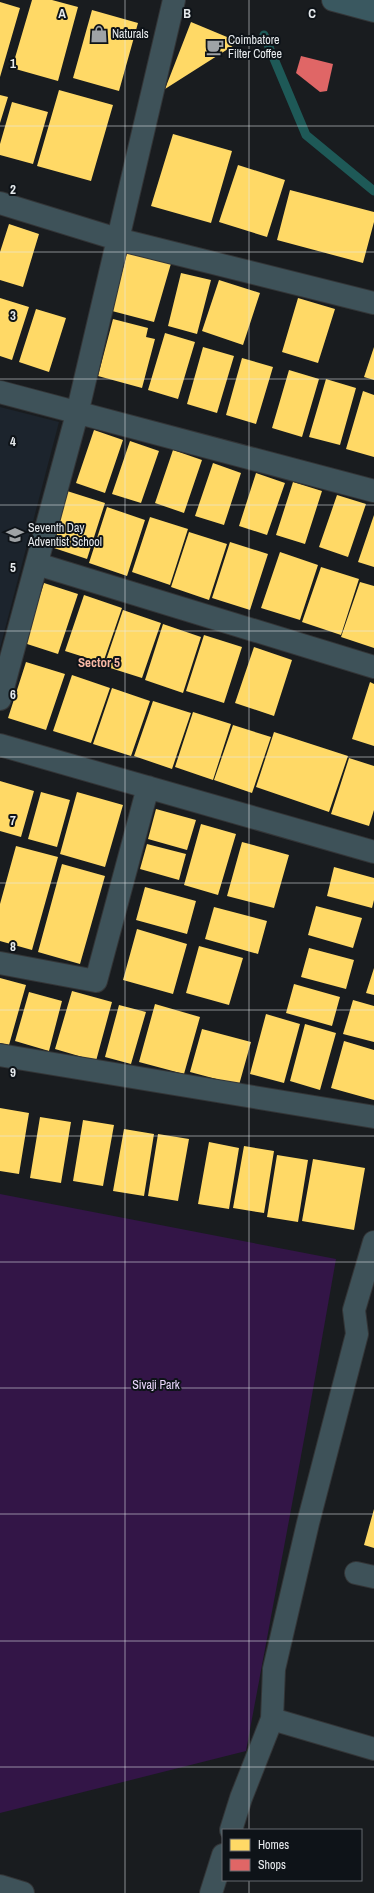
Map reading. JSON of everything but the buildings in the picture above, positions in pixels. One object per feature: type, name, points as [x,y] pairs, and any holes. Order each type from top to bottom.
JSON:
[{"type":"main road","points":[[333,0],[374,10]]},
{"type":"street","points":[[0,699],[77,414],[174,0]]},
{"type":"street","points":[[0,203],[117,239],[374,303]]},
{"type":"street","points":[[0,392],[77,414],[374,491]]},
{"type":"street","points":[[37,564],[374,666]]},
{"type":"street","points":[[0,745],[374,852]]},
{"type":"street","points":[[0,963],[96,981],[148,787]]},
{"type":"street","points":[[0,1055],[374,1117]]},
{"type":"street","points":[[231,1829],[241,1798],[272,1719],[274,1669],[308,1523],[357,1334],[354,1310],[374,1242]]},
{"type":"street","points":[[272,1719],[374,1749]]},
{"type":"street","points":[[211,1893],[222,1858]]},
{"type":"street","points":[[0,1886],[23,1893]]},
{"type":"shaded area","name":"Seventh Day Adventist School","points":[[0,407],[59,422],[0,648]]},
{"type":"green space","name":"Sivaji Park","points":[[0,1194],[336,1259],[246,1751],[0,1813]]},
{"type":"waterway","points":[[264,35],[306,135],[374,191]]},
{"type":"place","name":"Naturals","points":[[99,34]]},
{"type":"place","name":"Coimbatore Filter Coffee","points":[[215,47]]},
{"type":"place","name":"Seventh Day Adventist School","points":[[15,535]]},
{"type":"district","name":"Sector 5","points":[[99,662]]}]
